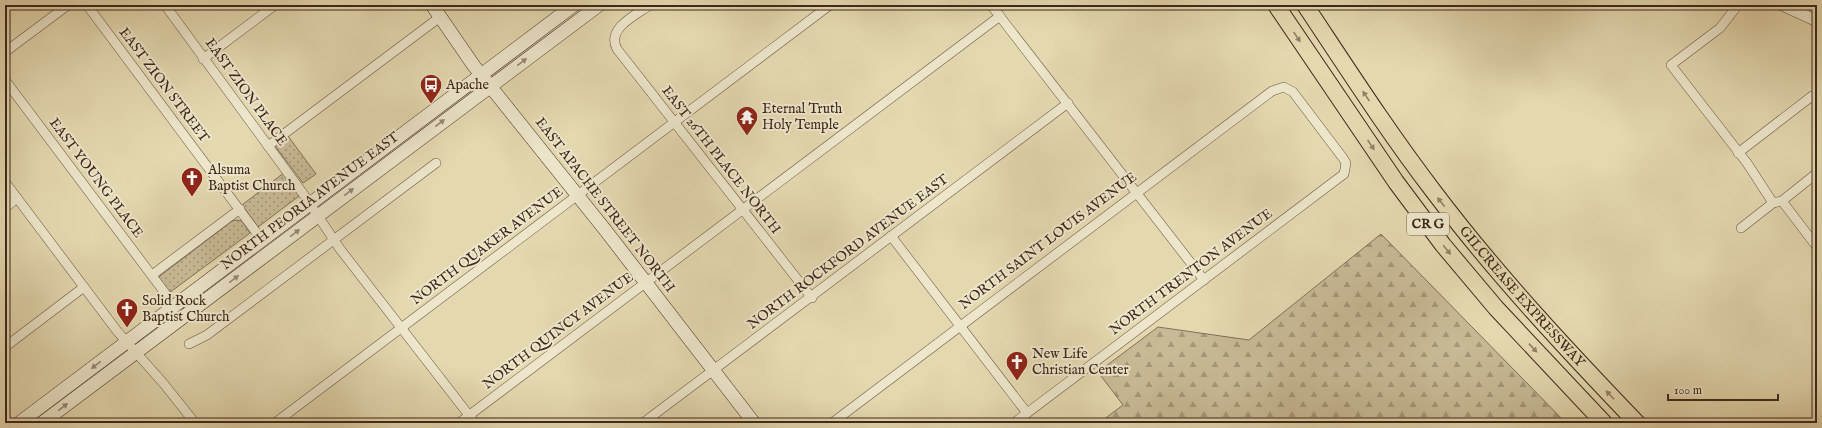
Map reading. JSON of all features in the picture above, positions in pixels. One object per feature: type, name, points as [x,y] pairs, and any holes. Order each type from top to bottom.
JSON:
[{"type":"highway","name":"GILCREASE EXPRESSWAY","points":[[1276,5],[1396,182],[1444,245],[1496,308],[1604,423]]},
{"type":"highway","name":"GILCREASE EXPRESSWAY","points":[[1305,5],[1406,154],[1463,229],[1538,318],[1638,423]]},
{"type":"highway","points":[[1316,5],[1330,43]]},
{"type":"main road","name":"EAST APACHE STREET NORTH","points":[[432,5],[464,52],[754,423]]},
{"type":"main road","name":"NORTH PEORIA AVENUE EAST","points":[[19,423],[574,5]]},
{"type":"main road","name":"NORTH PEORIA AVENUE EAST","points":[[42,423],[490,85],[599,5]]},
{"type":"street","points":[[5,52],[68,5]]},
{"type":"street","name":"EAST ZION STREET","points":[[87,5],[262,240]]},
{"type":"street","name":"EAST ZION PLACE","points":[[165,5],[318,215]]},
{"type":"street","points":[[204,59],[275,5]]},
{"type":"street","name":"EAST 26TH PLACE NORTH","points":[[650,5],[618,29],[614,38],[617,49],[812,298]]},
{"type":"street","name":"NORTH QUAKER AVENUE","points":[[275,423],[830,5]]},
{"type":"street","points":[[991,5],[1137,191],[1204,280]]},
{"type":"street","points":[[1738,5],[1720,28],[1671,65],[1777,202],[1817,247]]},
{"type":"street","points":[[1782,5],[1817,22]]},
{"type":"street","name":"NORTH QUINCY AVENUE","points":[[460,423],[1000,16]]},
{"type":"street","points":[[268,146],[440,17]]},
{"type":"street","name":"EAST YOUNG PLACE","points":[[5,80],[165,293]]},
{"type":"street","name":"NORTH TRENTON AVENUE","points":[[1014,423],[1340,178],[1345,170],[1346,163],[1343,158],[1293,92],[1284,87]]},
{"type":"street","name":"NORTH SAINT LOUIS AVENUE","points":[[832,423],[1137,191],[1272,91],[1284,87]]},
{"type":"street","points":[[1738,153],[1812,96]]},
{"type":"street","name":"NORTH ROCKFORD AVENUE EAST","points":[[643,423],[812,298],[1068,103]]},
{"type":"street","points":[[189,344],[207,335],[436,163]]},
{"type":"street","points":[[1741,228],[1817,173]]},
{"type":"street","points":[[5,182],[127,342],[164,384],[195,423]]},
{"type":"street","points":[[5,208],[17,198]]},
{"type":"street","points":[[152,275],[240,210]]},
{"type":"street","points":[[318,215],[334,240],[475,423]]},
{"type":"street","points":[[892,236],[1027,413]]},
{"type":"street","points":[[5,347],[84,287]]},
{"type":"green space","points":[[288,136],[316,174],[303,183],[275,146]]},
{"type":"green space","points":[[285,172],[299,196],[258,227],[242,205]]},
{"type":"green space","points":[[232,221],[242,221],[250,233],[169,293],[159,279],[160,276]]},
{"type":"green space","points":[[1381,234],[1566,423],[1099,423],[1123,405],[1098,372],[1158,327],[1249,340]]},
{"type":"place","name":"Apache","points":[[431,104]]},
{"type":"place","name":"Eternal Truth Holy Temple","points":[[747,136]]},
{"type":"place","name":"Alsuma Baptist Church","points":[[192,198]]},
{"type":"place","name":"Solid Rock Baptist Church","points":[[127,328]]},
{"type":"place","name":"New Life Christian Center","points":[[1017,382]]}]
